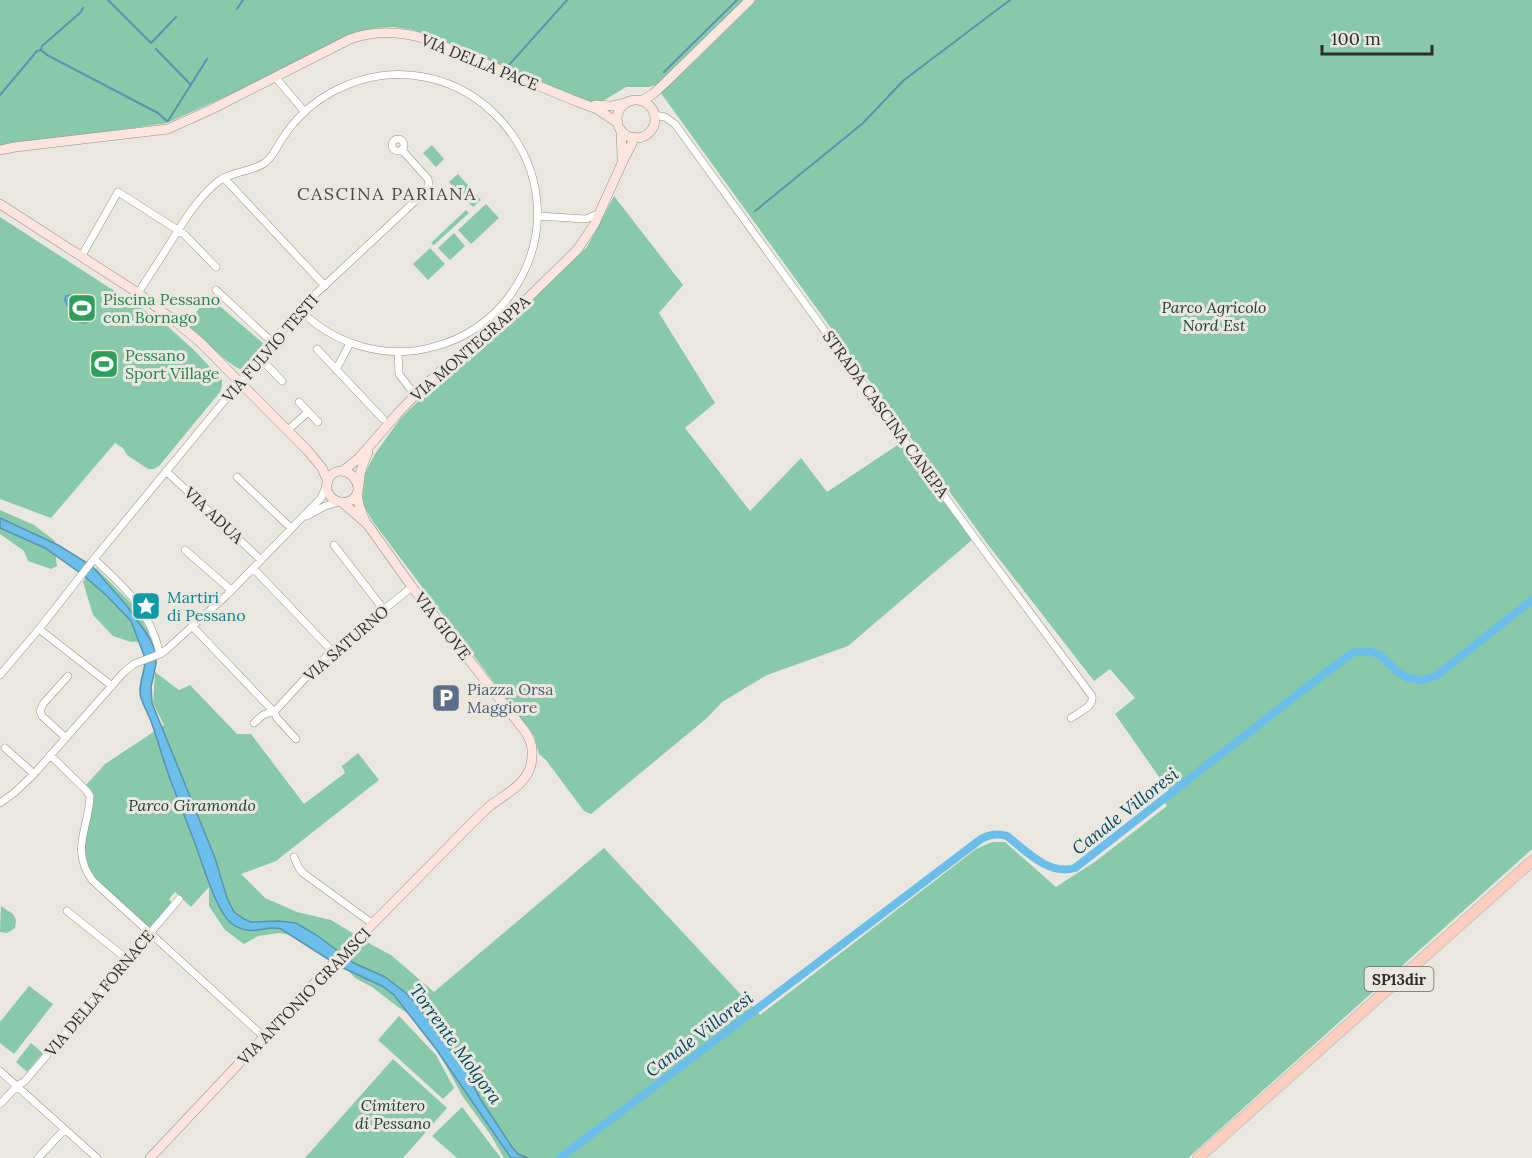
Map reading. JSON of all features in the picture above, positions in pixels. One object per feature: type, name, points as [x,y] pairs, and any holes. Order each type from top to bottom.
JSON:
[{"type":"main road","name":"SP13dir","points":[[1198,1158],[1532,861]]},
{"type":"street","points":[[641,101],[668,81],[750,0]]},
{"type":"street","name":"VIA DELLA PACE","points":[[0,150],[168,129],[213,109],[350,39],[370,33],[394,32],[426,39],[584,103],[604,112],[620,127]]},
{"type":"street","points":[[138,293],[195,204],[224,178],[266,162],[290,128],[305,112],[334,91],[375,76],[417,76],[441,81],[468,92],[500,117],[516,138],[526,158],[537,197],[537,216],[535,240],[527,265],[512,294],[498,310],[474,329],[450,342],[428,348],[398,351],[375,350],[350,343],[327,332],[300,310]]},
{"type":"street","points":[[275,77],[305,112]]},
{"type":"street","points":[[653,113],[647,104],[641,101],[634,100],[626,103],[618,112],[620,127],[629,136],[635,137],[644,135],[650,130],[654,123],[653,113],[658,97],[668,81]]},
{"type":"street","name":"VIA DELLA PACE","points":[[584,103],[608,106],[626,103]]},
{"type":"street","name":"STRADA CASCINA CANEPA","points":[[653,113],[675,124],[1092,696],[1091,704],[1071,718]]},
{"type":"street","name":"VIA MONTEGRAPPA","points":[[620,127],[622,164]]},
{"type":"street","name":"VIA MONTEGRAPPA","points":[[340,471],[356,462],[415,394],[444,368],[495,330],[580,247],[600,213],[635,137]]},
{"type":"street","name":"VIA FULVIO TESTI","points":[[0,675],[259,357],[300,310],[427,190],[429,180],[402,150]]},
{"type":"street","points":[[224,178],[325,286]]},
{"type":"street","points":[[81,257],[118,192],[190,239],[216,267]]},
{"type":"street","points":[[0,204],[138,293],[192,335],[308,452],[322,468],[329,495],[341,502]]},
{"type":"street","points":[[537,216],[586,219],[600,213]]},
{"type":"street","points":[[216,290],[272,342]]},
{"type":"street","points":[[336,370],[350,343]]},
{"type":"street","points":[[317,349],[383,419]]},
{"type":"street","points":[[398,351],[399,374],[415,394]]},
{"type":"street","points":[[259,357],[282,381]]},
{"type":"street","points":[[299,402],[318,422]]},
{"type":"street","points":[[288,430],[308,412]]},
{"type":"street","name":"VIA MONTEGRAPPA","points":[[358,490],[362,469],[373,442]]},
{"type":"street","points":[[297,521],[323,507],[351,500],[358,490],[356,478],[348,472],[325,465],[308,452]]},
{"type":"street","name":"VIA ADUA","points":[[166,471],[261,560]]},
{"type":"street","points":[[0,803],[34,774],[128,668],[160,654],[231,590],[321,498],[330,477],[340,471]]},
{"type":"street","points":[[237,477],[291,528]]},
{"type":"street","name":"VIA GIOVE","points":[[358,490],[360,508],[368,525],[412,587],[524,730],[530,740],[532,759]]},
{"type":"street","name":"VIA GIOVE","points":[[341,502],[368,525]]},
{"type":"street","points":[[334,545],[384,610]]},
{"type":"street","points":[[185,550],[231,590]]},
{"type":"street","points":[[93,561],[126,589],[141,608],[154,633],[160,654]]},
{"type":"street","points":[[253,568],[332,651]]},
{"type":"street","name":"VIA SATURNO","points":[[254,723],[263,715],[274,712],[332,651],[412,587]]},
{"type":"street","points":[[192,626],[274,712],[296,740]]},
{"type":"street","points":[[39,629],[112,686]]},
{"type":"street","points":[[66,738],[42,716],[40,711],[43,704],[68,676]]},
{"type":"street","points":[[6,748],[34,774]]},
{"type":"street","points":[[50,755],[90,796],[81,859],[94,883],[264,1037]]},
{"type":"street","name":"VIA ANTONIO GRAMSCI","points":[[150,1158],[328,969],[460,835],[524,780],[529,772],[532,759]]},
{"type":"street","points":[[294,857],[303,873],[373,924]]},
{"type":"street","name":"VIA DELLA FORNACE","points":[[0,1104],[17,1086],[26,1081],[179,899]]},
{"type":"street","points":[[67,911],[127,959]]},
{"type":"street","points":[[0,1071],[97,1158]]},
{"type":"street","points":[[38,1158],[64,1130]]},
{"type":"green space","name":"Parco Agricolo Nord Est","points":[[0,0],[1532,0],[1532,849],[1188,1158],[504,1158],[463,1097],[429,1035],[417,1019],[372,987],[355,978],[330,950],[299,936],[279,933],[258,936],[244,944],[225,930],[209,906],[209,887],[191,907],[175,892],[169,899],[172,903],[149,928],[95,878],[86,858],[85,849],[94,798],[92,791],[86,785],[105,764],[164,725],[153,703],[155,672],[179,690],[190,685],[237,734],[251,734],[304,804],[345,773],[342,766],[358,753],[379,780],[276,861],[241,874],[265,898],[297,912],[331,920],[391,955],[434,992],[604,848],[760,1015],[976,849],[992,842],[1005,842],[1056,887],[1096,861],[1167,806],[1163,800],[1171,794],[1115,714],[1135,698],[1110,669],[1094,681],[986,542],[655,85],[626,87],[598,104],[570,96],[413,30],[394,27],[376,28],[350,35],[265,79],[167,123],[0,147]]},
{"type":"green space","points":[[432,145],[444,159],[436,167],[423,153]]},
{"type":"green space","points":[[458,174],[481,200],[473,207],[449,182]]},
{"type":"green space","points":[[614,196],[683,285],[659,313],[715,403],[685,428],[750,511],[801,458],[827,492],[902,442],[972,540],[848,646],[767,675],[722,702],[707,718],[591,814],[584,811],[539,754],[534,736],[371,519],[362,501],[365,473],[375,454],[400,419],[450,370],[494,337],[587,247]]},
{"type":"green space","points":[[486,204],[499,218],[471,244],[458,230]]},
{"type":"green space","points":[[466,210],[469,213],[434,245],[431,243]]},
{"type":"green space","name":"Pessano Sport Village","points":[[0,217],[164,323],[222,380],[220,392],[159,466],[148,469],[127,455],[123,448],[115,443],[51,518],[0,499]]},
{"type":"green space","points":[[454,233],[465,246],[450,260],[438,248]]},
{"type":"green space","points":[[430,248],[445,264],[428,280],[413,264]]},
{"type":"green space","points":[[208,296],[264,344],[241,370],[220,355],[187,325]]},
{"type":"green space","points":[[0,510],[34,525],[55,541],[57,566],[51,569],[28,561],[24,551],[0,534]]},
{"type":"green space","points":[[96,568],[134,606],[149,632],[148,641],[131,642],[113,636],[93,615],[83,582]]},
{"type":"green space","points":[[1,906],[13,914],[16,920],[15,928],[7,933],[0,932]]},
{"type":"green space","points":[[29,986],[53,1004],[14,1054],[0,1043],[0,1022]]},
{"type":"green space","points":[[399,1016],[436,1055],[454,1088],[443,1099],[378,1040]]},
{"type":"green space","points":[[31,1043],[43,1053],[27,1072],[16,1062]]},
{"type":"green space","name":"Cimitero di Pessano","points":[[393,1059],[447,1108],[403,1158],[305,1158]]},
{"type":"green space","points":[[462,1107],[501,1158],[457,1158],[432,1136]]},
{"type":"water","name":"Piscina Pessano con Bornago","points":[[71,295],[78,299],[92,299],[95,303],[90,311],[85,313],[90,320],[86,323],[79,322],[76,312],[67,305],[66,296]]},
{"type":"water","name":"Torrente Molgora","points":[[0,518],[58,545],[92,566],[127,606],[149,637],[156,652],[151,687],[152,703],[215,858],[227,898],[234,912],[251,922],[296,923],[354,963],[385,977],[406,993],[466,1071],[481,1100],[512,1147],[518,1154],[528,1158],[511,1158],[436,1049],[394,995],[382,986],[339,966],[281,929],[246,930],[232,924],[226,918],[210,886],[141,698],[140,688],[145,658],[131,621],[83,575],[45,548],[0,528]]},
{"type":"waterway","points":[[108,0],[151,43],[176,17]]},
{"type":"waterway","points":[[237,9],[243,0]]},
{"type":"waterway","points":[[507,67],[567,0]]},
{"type":"waterway","points":[[664,72],[737,0]]},
{"type":"waterway","points":[[755,211],[862,124],[904,80],[1010,0]]},
{"type":"waterway","points":[[41,50],[42,46],[83,8]]},
{"type":"waterway","points":[[156,49],[191,85]]},
{"type":"waterway","points":[[0,95],[37,51],[41,50],[158,113],[167,121]]},
{"type":"waterway","points":[[168,121],[207,59]]},
{"type":"waterway","name":"Canale Villoresi","points":[[560,1158],[981,839],[994,834],[1007,836],[1038,861],[1065,870],[1075,868],[1352,653],[1368,651],[1380,655],[1399,673],[1408,678],[1423,680],[1436,676],[1532,600]]},
{"type":"place","name":"Piscina Pessano con Bornago","points":[[82,308]]},
{"type":"place","name":"Pessano Sport Village","points":[[104,364]]},
{"type":"place","name":"Martiri di Pessano","points":[[146,606]]},
{"type":"place","name":"Piazza Orsa Maggiore","points":[[446,698]]},
{"type":"district","name":"CASCINA PARIANA","points":[[387,193]]},
{"type":"park label","name":"Parco Giramondo","points":[[192,805]]}]
